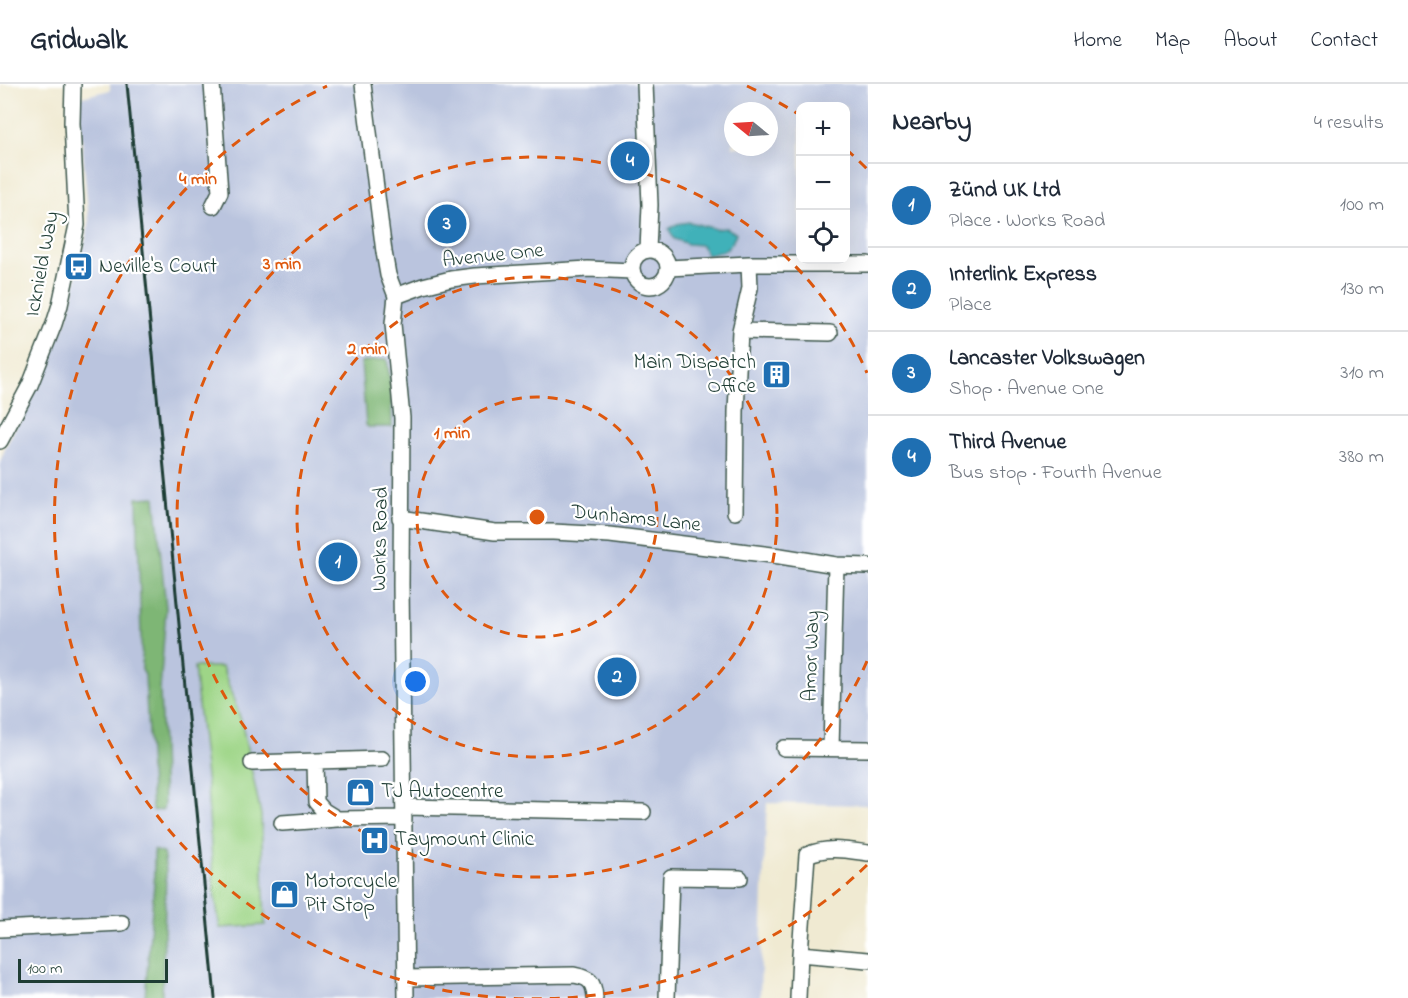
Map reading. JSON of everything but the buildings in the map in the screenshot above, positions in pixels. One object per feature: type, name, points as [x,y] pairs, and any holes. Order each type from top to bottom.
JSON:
[{"type":"street","name":"Icknield Way","points":[[0,441],[30,385],[54,324],[77,225],[72,123],[73,84]]},
{"type":"street","points":[[212,84],[220,192],[213,206]]},
{"type":"street","name":"Works Road","points":[[363,84],[384,252],[388,275],[396,296],[393,324],[402,418],[403,465],[400,518],[406,998]]},
{"type":"street","points":[[645,84],[650,206],[648,250]]},
{"type":"street","points":[[648,250],[655,251],[666,260],[667,274],[657,285],[650,286],[638,282],[632,271],[635,257],[648,250]]},
{"type":"street","points":[[668,268],[749,264],[868,264]]},
{"type":"street","points":[[735,512],[740,331],[750,288],[749,264]]},
{"type":"street","name":"Avenue One","points":[[396,296],[442,281],[475,276],[588,269],[632,271]]},
{"type":"street","points":[[740,331],[830,333]]},
{"type":"street","name":"Dunhams Lane","points":[[400,518],[495,532],[610,535],[780,555],[836,565],[868,567]]},
{"type":"street","name":"Amor Way","points":[[831,748],[836,565]]},
{"type":"street","points":[[784,748],[868,749]]},
{"type":"street","points":[[252,763],[382,759]]},
{"type":"street","points":[[315,762],[316,802],[324,811],[337,819]]},
{"type":"street","points":[[282,822],[404,812],[643,812]]},
{"type":"street","points":[[798,998],[807,855],[819,850],[832,849],[868,853]]},
{"type":"street","points":[[667,998],[671,877],[740,878]]},
{"type":"street","points":[[0,928],[122,924]]},
{"type":"street","points":[[800,954],[868,960]]},
{"type":"street","points":[[406,978],[574,975],[586,977],[594,987],[595,998]]},
{"type":"shaded area","points":[[110,84],[868,84],[868,805],[767,803],[760,998],[0,998],[0,462],[67,320],[89,224],[78,98],[110,90]],"holes":[[[207,786],[220,928],[214,890]]]},
{"type":"green space","points":[[387,359],[392,427],[368,427],[361,362]]},
{"type":"green space","points":[[155,497],[166,608],[160,690],[164,805],[163,810],[152,811],[145,675],[142,670],[137,498]]},
{"type":"green space","points":[[194,667],[222,667],[241,720],[261,815],[265,925],[220,928],[214,890],[207,786]]},
{"type":"green space","points":[[154,850],[163,853],[166,872],[162,998],[145,998],[154,884]]},
{"type":"water","points":[[689,222],[716,229],[726,228],[736,233],[729,247],[707,255],[702,245],[688,244],[674,239],[669,229],[677,224]]},
{"type":"railway","points":[[127,84],[215,998]]},
{"type":"place","name":"Third Avenue","points":[[630,161]]},
{"type":"place","name":"Lancaster Volkswagen","points":[[447,224]]},
{"type":"place","name":"Neville's Court","points":[[78,267]]},
{"type":"place","name":"Main Dispatch Office","points":[[777,375]]},
{"type":"place","name":"Zünd UK Ltd","points":[[338,562]]},
{"type":"place","name":"Interlink Express","points":[[617,677]]},
{"type":"place","name":"TJ Autocentre","points":[[360,792]]},
{"type":"place","name":"Taymount Clinic","points":[[374,840]]},
{"type":"place","name":"Motorcycle Pit Stop","points":[[284,894]]}]
